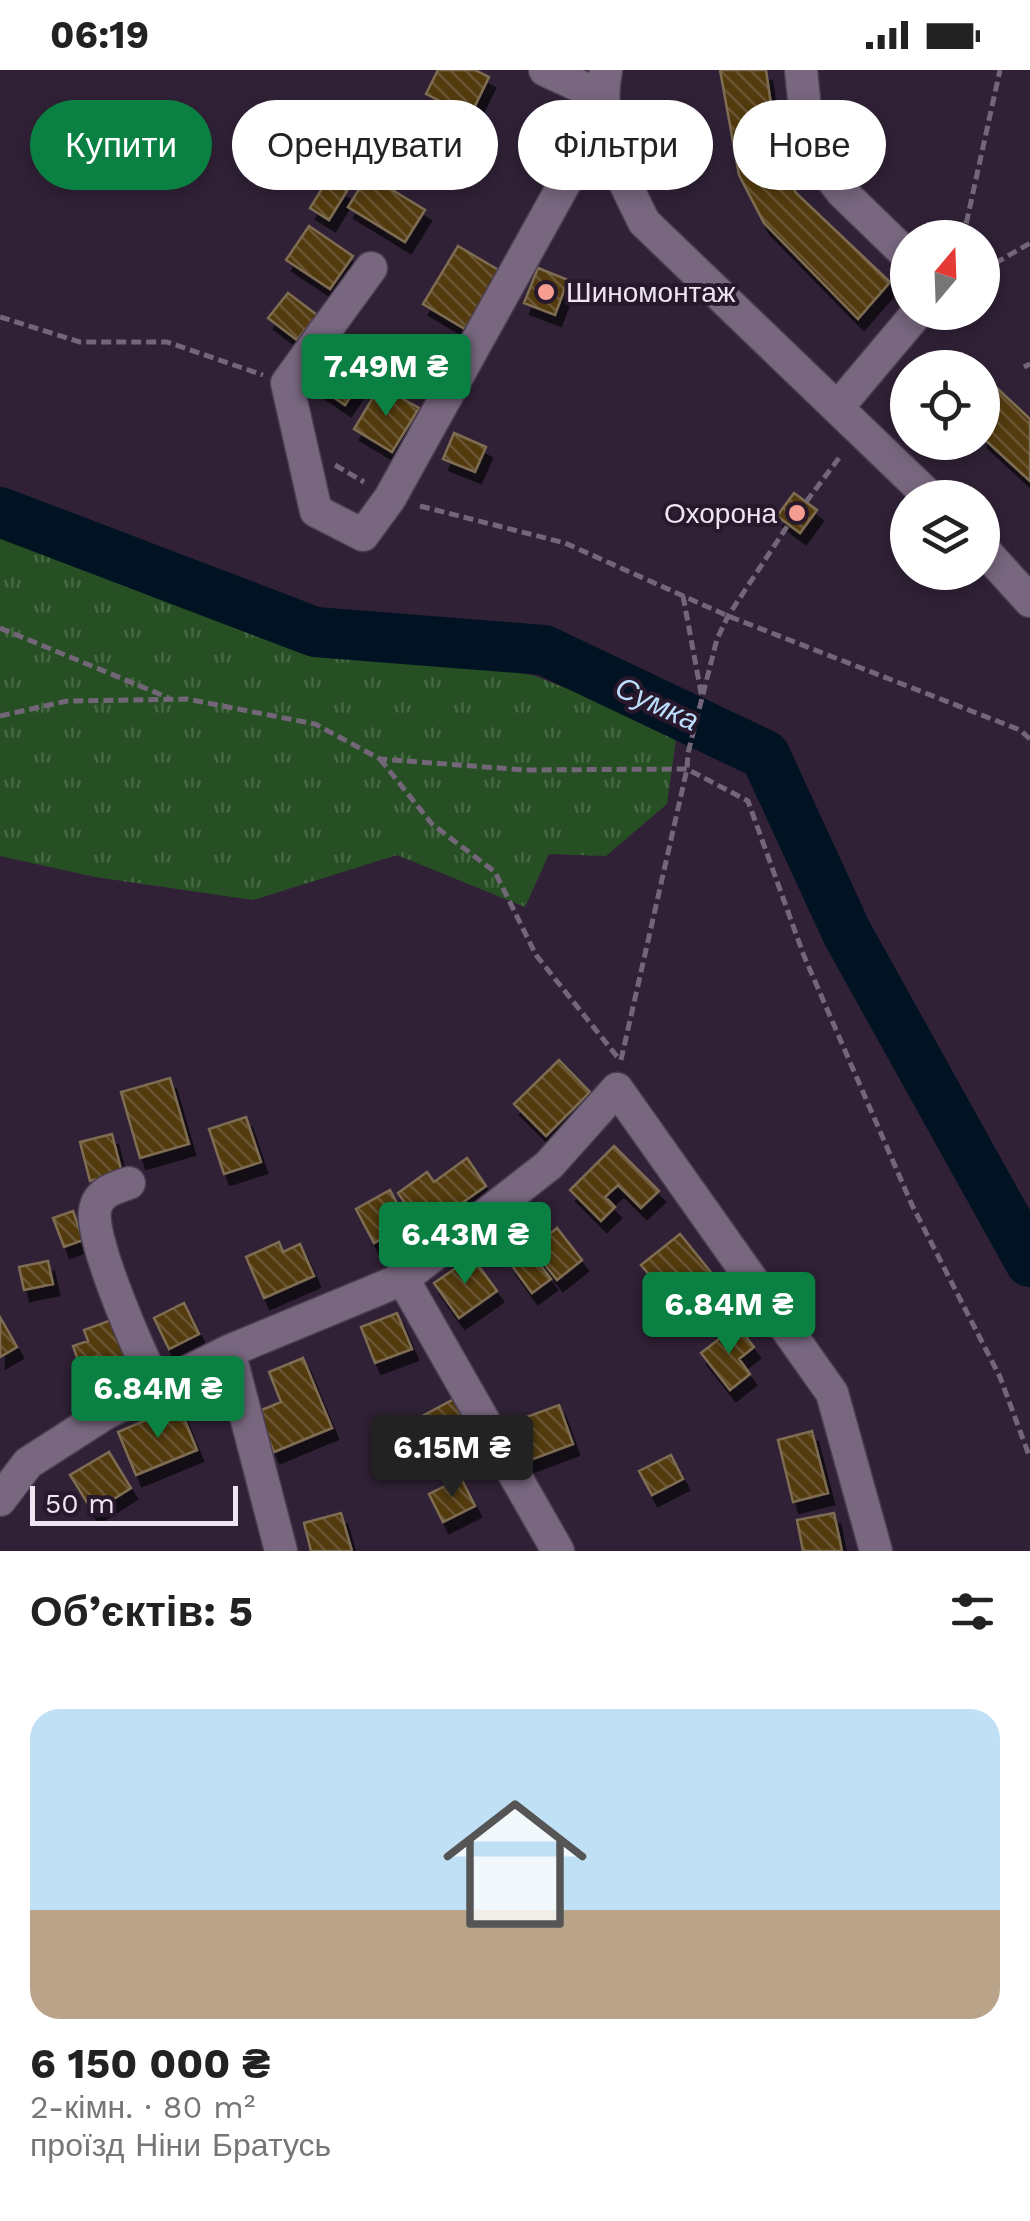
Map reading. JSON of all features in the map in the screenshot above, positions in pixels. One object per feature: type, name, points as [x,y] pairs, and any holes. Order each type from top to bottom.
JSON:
[{"type":"street","points":[[545,70],[603,83]]},
{"type":"street","points":[[801,70],[809,149],[842,192],[890,239]]},
{"type":"street","points":[[603,83],[616,166],[644,222],[913,480]]},
{"type":"street","points":[[371,268],[287,383],[316,511],[363,534],[390,498],[583,150],[603,83]]},
{"type":"street","points":[[838,407],[903,330]]},
{"type":"street","points":[[1000,568],[1030,601]]},
{"type":"street","points":[[0,1500],[28,1463],[106,1413],[229,1351],[403,1279],[549,1164],[617,1089],[832,1393],[876,1551]]},
{"type":"street","points":[[128,1183],[105,1192],[94,1209],[98,1244],[157,1387]]},
{"type":"street","points":[[403,1279],[558,1551]]},
{"type":"street","points":[[229,1351],[281,1551]]},
{"type":"path","points":[[966,220],[1000,70]]},
{"type":"path","points":[[1000,260],[1030,243]]},
{"type":"path","points":[[0,317],[80,342],[166,342],[287,383]]},
{"type":"path","points":[[806,502],[839,458]]},
{"type":"path","points":[[332,463],[390,498],[566,543],[728,616],[1020,730],[1030,739]]},
{"type":"path","points":[[0,716],[66,701],[187,699],[314,724],[380,760],[432,824],[494,872],[536,954],[621,1061],[717,639],[788,525]]},
{"type":"path","points":[[683,596],[703,701]]},
{"type":"path","points":[[0,628],[171,699]]},
{"type":"path","points":[[380,760],[526,770],[687,769],[748,801],[812,974],[912,1205],[1000,1377],[1030,1458]]},
{"type":"green space","points":[[0,512],[315,632],[535,676],[677,732],[667,804],[606,856],[549,854],[525,907],[397,855],[253,900],[95,877],[0,856]]},
{"type":"building","points":[[438,70],[475,70],[489,77],[478,100],[438,100],[426,94]]},
{"type":"building","points":[[720,70],[766,70],[770,100],[733,100],[733,142]]},
{"type":"building","points":[[321,190],[347,191],[329,220],[310,208]]},
{"type":"building","points":[[359,190],[392,190],[425,210],[405,242],[348,207]]},
{"type":"building","points":[[747,190],[794,190],[890,282],[858,319],[764,223]]},
{"type":"building","points":[[309,226],[353,256],[330,289],[286,260]]},
{"type":"building","points":[[458,246],[500,271],[465,329],[423,304]]},
{"type":"building","name":"Шиномонтаж","points":[[538,268],[568,280],[555,315],[524,303]]},
{"type":"building","points":[[288,293],[317,315],[297,340],[268,318]]},
{"type":"building","points":[[336,345],[370,368],[345,405],[311,382]]},
{"type":"building","points":[[380,386],[419,408],[392,452],[354,429]]},
{"type":"building","points":[[1000,391],[1030,419],[1030,481],[1000,454]]},
{"type":"building","points":[[454,433],[486,447],[475,472],[443,459]]},
{"type":"building","name":"Охорона","points":[[794,493],[817,510],[800,533],[777,516]]},
{"type":"building","points":[[559,1060],[590,1092],[546,1136],[514,1104]]},
{"type":"building","points":[[170,1078],[189,1144],[140,1158],[121,1092]]},
{"type":"building","points":[[246,1117],[261,1162],[224,1174],[209,1129]]},
{"type":"building","points":[[112,1134],[122,1173],[90,1181],[80,1142]]},
{"type":"building","points":[[614,1146],[659,1191],[641,1208],[618,1185],[605,1197],[615,1207],[601,1221],[570,1190]]},
{"type":"building","points":[[467,1158],[486,1186],[424,1230],[398,1193],[427,1172],[434,1182]]},
{"type":"building","points":[[390,1190],[408,1224],[374,1243],[356,1209]]},
{"type":"building","points":[[73,1211],[83,1240],[64,1247],[53,1218]]},
{"type":"building","points":[[557,1228],[582,1260],[557,1280],[532,1248]]},
{"type":"building","points":[[680,1234],[714,1276],[676,1307],[641,1265]]},
{"type":"building","points":[[279,1242],[283,1252],[300,1244],[314,1276],[264,1298],[246,1257]]},
{"type":"building","points":[[528,1249],[551,1279],[532,1293],[510,1263]]},
{"type":"building","points":[[472,1257],[497,1291],[459,1318],[434,1283]]},
{"type":"building","points":[[48,1261],[53,1284],[24,1290],[19,1267]]},
{"type":"building","points":[[184,1303],[199,1334],[169,1349],[154,1318]]},
{"type":"building","points":[[397,1313],[412,1349],[375,1363],[361,1327]]},
{"type":"building","points":[[0,1317],[17,1347],[0,1357]]},
{"type":"building","points":[[114,1319],[132,1370],[106,1379],[97,1356],[79,1363],[73,1346],[88,1341],[84,1330]]},
{"type":"building","points":[[737,1325],[754,1347],[739,1359],[750,1374],[730,1390],[701,1353]]},
{"type":"building","points":[[303,1358],[332,1428],[274,1452],[257,1412],[281,1402],[269,1372]]},
{"type":"building","points":[[456,1398],[479,1440],[436,1463],[413,1421]]},
{"type":"building","points":[[559,1405],[573,1444],[528,1461],[513,1422]]},
{"type":"building","points":[[179,1406],[197,1450],[136,1475],[118,1432]]},
{"type":"building","points":[[812,1431],[828,1493],[793,1502],[778,1440]]},
{"type":"building","points":[[109,1452],[131,1488],[93,1512],[70,1475]]},
{"type":"building","points":[[671,1455],[683,1479],[652,1495],[639,1471]]},
{"type":"building","points":[[461,1478],[475,1506],[443,1522],[429,1494]]},
{"type":"building","points":[[341,1513],[352,1551],[311,1551],[304,1523]]},
{"type":"building","points":[[834,1513],[842,1551],[803,1551],[797,1520]]},
{"type":"waterway","name":"Сумка","points":[[0,512],[315,632],[544,650],[765,755],[847,933],[1030,1262]]},
{"type":"place","name":"Шиномонтаж","points":[[546,292]]},
{"type":"place","name":"Охорона","points":[[797,513]]}]
